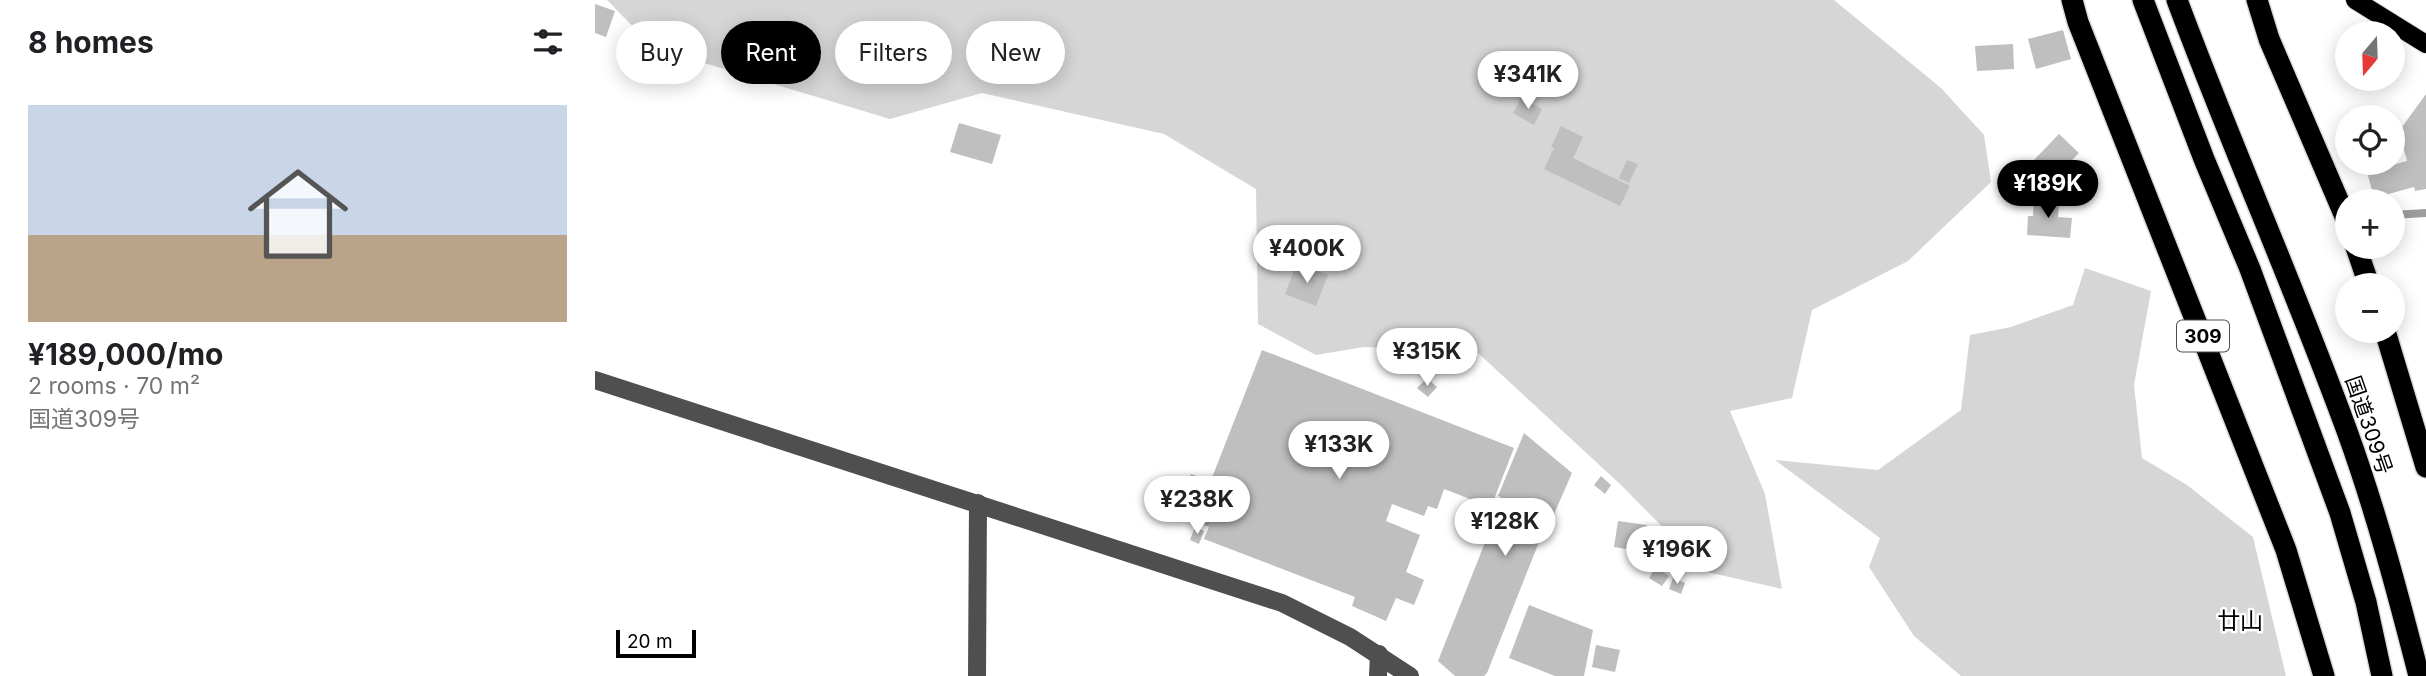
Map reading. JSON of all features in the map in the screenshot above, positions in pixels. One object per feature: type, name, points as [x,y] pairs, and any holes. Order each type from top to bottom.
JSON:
[{"type":"highway","name":"309","points":[[2072,0],[2078,22],[2287,550],[2324,676]]},
{"type":"highway","points":[[2143,0],[2251,269],[2340,513],[2366,602],[2382,676]]},
{"type":"highway","name":"国道309号","points":[[2177,0],[2227,133],[2304,317],[2348,434],[2383,545],[2419,676]]},
{"type":"highway","points":[[2256,0],[2269,39],[2335,193]]},
{"type":"highway","points":[[2389,343],[2426,467]]},
{"type":"main road","points":[[2355,0],[2426,44]]},
{"type":"street","points":[[595,380],[1282,603],[1378,654],[1410,676]]},
{"type":"street","points":[[977,676],[978,503]]},
{"type":"street","points":[[1378,654],[1378,676]]},
{"type":"shaded area","points":[[607,0],[1834,0],[1941,88],[1984,135],[1991,182],[1908,261],[1812,310],[1792,398],[1730,411],[1765,494],[1782,589],[1707,572],[1620,484],[1477,352],[1364,347],[1316,355],[1258,324],[1256,189],[1164,134],[982,93],[890,119],[774,84],[821,84],[821,21],[721,21],[721,68],[707,64],[707,21],[628,21]]},
{"type":"shaded area","points":[[2085,268],[2151,291],[2134,385],[2142,458],[2187,485],[2253,537],[2286,676],[1961,676],[1914,636],[1869,567],[1880,538],[1775,460],[1878,470],[1961,410],[1970,335],[2011,327],[2073,305]]},
{"type":"building","points":[[595,4],[615,11],[606,37],[595,33]]},
{"type":"building","points":[[2063,30],[2071,59],[2036,69],[2028,39]]},
{"type":"building","points":[[2013,44],[2014,69],[1977,71],[1975,46]]},
{"type":"building","points":[[2426,94],[2426,189],[2372,189],[2368,175],[2405,175],[2405,123]]},
{"type":"building","points":[[1521,98],[1542,109],[1534,125],[1513,113]]},
{"type":"building","points":[[959,123],[1001,135],[992,164],[950,152]]},
{"type":"building","points":[[1561,126],[1583,137],[1573,158],[1630,186],[1620,206],[1544,169]]},
{"type":"building","points":[[2059,134],[2079,153],[2061,171],[2044,166],[2041,169],[2033,161]]},
{"type":"building","points":[[1627,160],[1638,164],[1629,183],[1619,178]]},
{"type":"building","points":[[2035,170],[2055,171],[2054,186],[2034,185]]},
{"type":"building","points":[[2034,197],[2059,198],[2058,217],[2072,218],[2070,238],[2027,235],[2028,216],[2033,216]]},
{"type":"building","points":[[1297,263],[1328,275],[1316,306],[1285,294]]},
{"type":"building","points":[[1262,350],[1514,448],[1491,507],[1444,489],[1437,509],[1428,506],[1424,516],[1392,504],[1386,521],[1420,535],[1406,572],[1424,580],[1414,605],[1396,598],[1386,621],[1352,606],[1355,597],[1204,539],[1209,527],[1195,521]]},
{"type":"building","points":[[1427,378],[1437,387],[1428,397],[1417,388]]},
{"type":"building","points":[[1524,433],[1572,473],[1548,528],[1545,527],[1487,673],[1484,676],[1455,676],[1438,661],[1492,525],[1474,517],[1479,504],[1497,511],[1501,497],[1498,496]]},
{"type":"building","points":[[1191,474],[1207,480],[1201,495],[1185,489]]},
{"type":"building","points":[[1601,476],[1611,485],[1605,494],[1594,485]]},
{"type":"building","points":[[1618,521],[1647,525],[1643,552],[1614,547]]},
{"type":"building","points":[[1195,527],[1204,531],[1199,544],[1190,540]]},
{"type":"building","points":[[1654,533],[1680,549],[1670,571],[1661,566],[1662,562],[1644,553]]},
{"type":"building","points":[[1656,567],[1669,576],[1662,586],[1649,578]]},
{"type":"building","points":[[1673,578],[1685,583],[1681,594],[1669,589]]},
{"type":"building","points":[[1529,605],[1593,630],[1584,676],[1555,676],[1509,658]]},
{"type":"building","points":[[1596,645],[1620,650],[1615,672],[1592,667]]},
{"type":"waterway","points":[[2405,214],[2426,213]]},
{"type":"district","name":"廿山","points":[[2240,621]]}]
